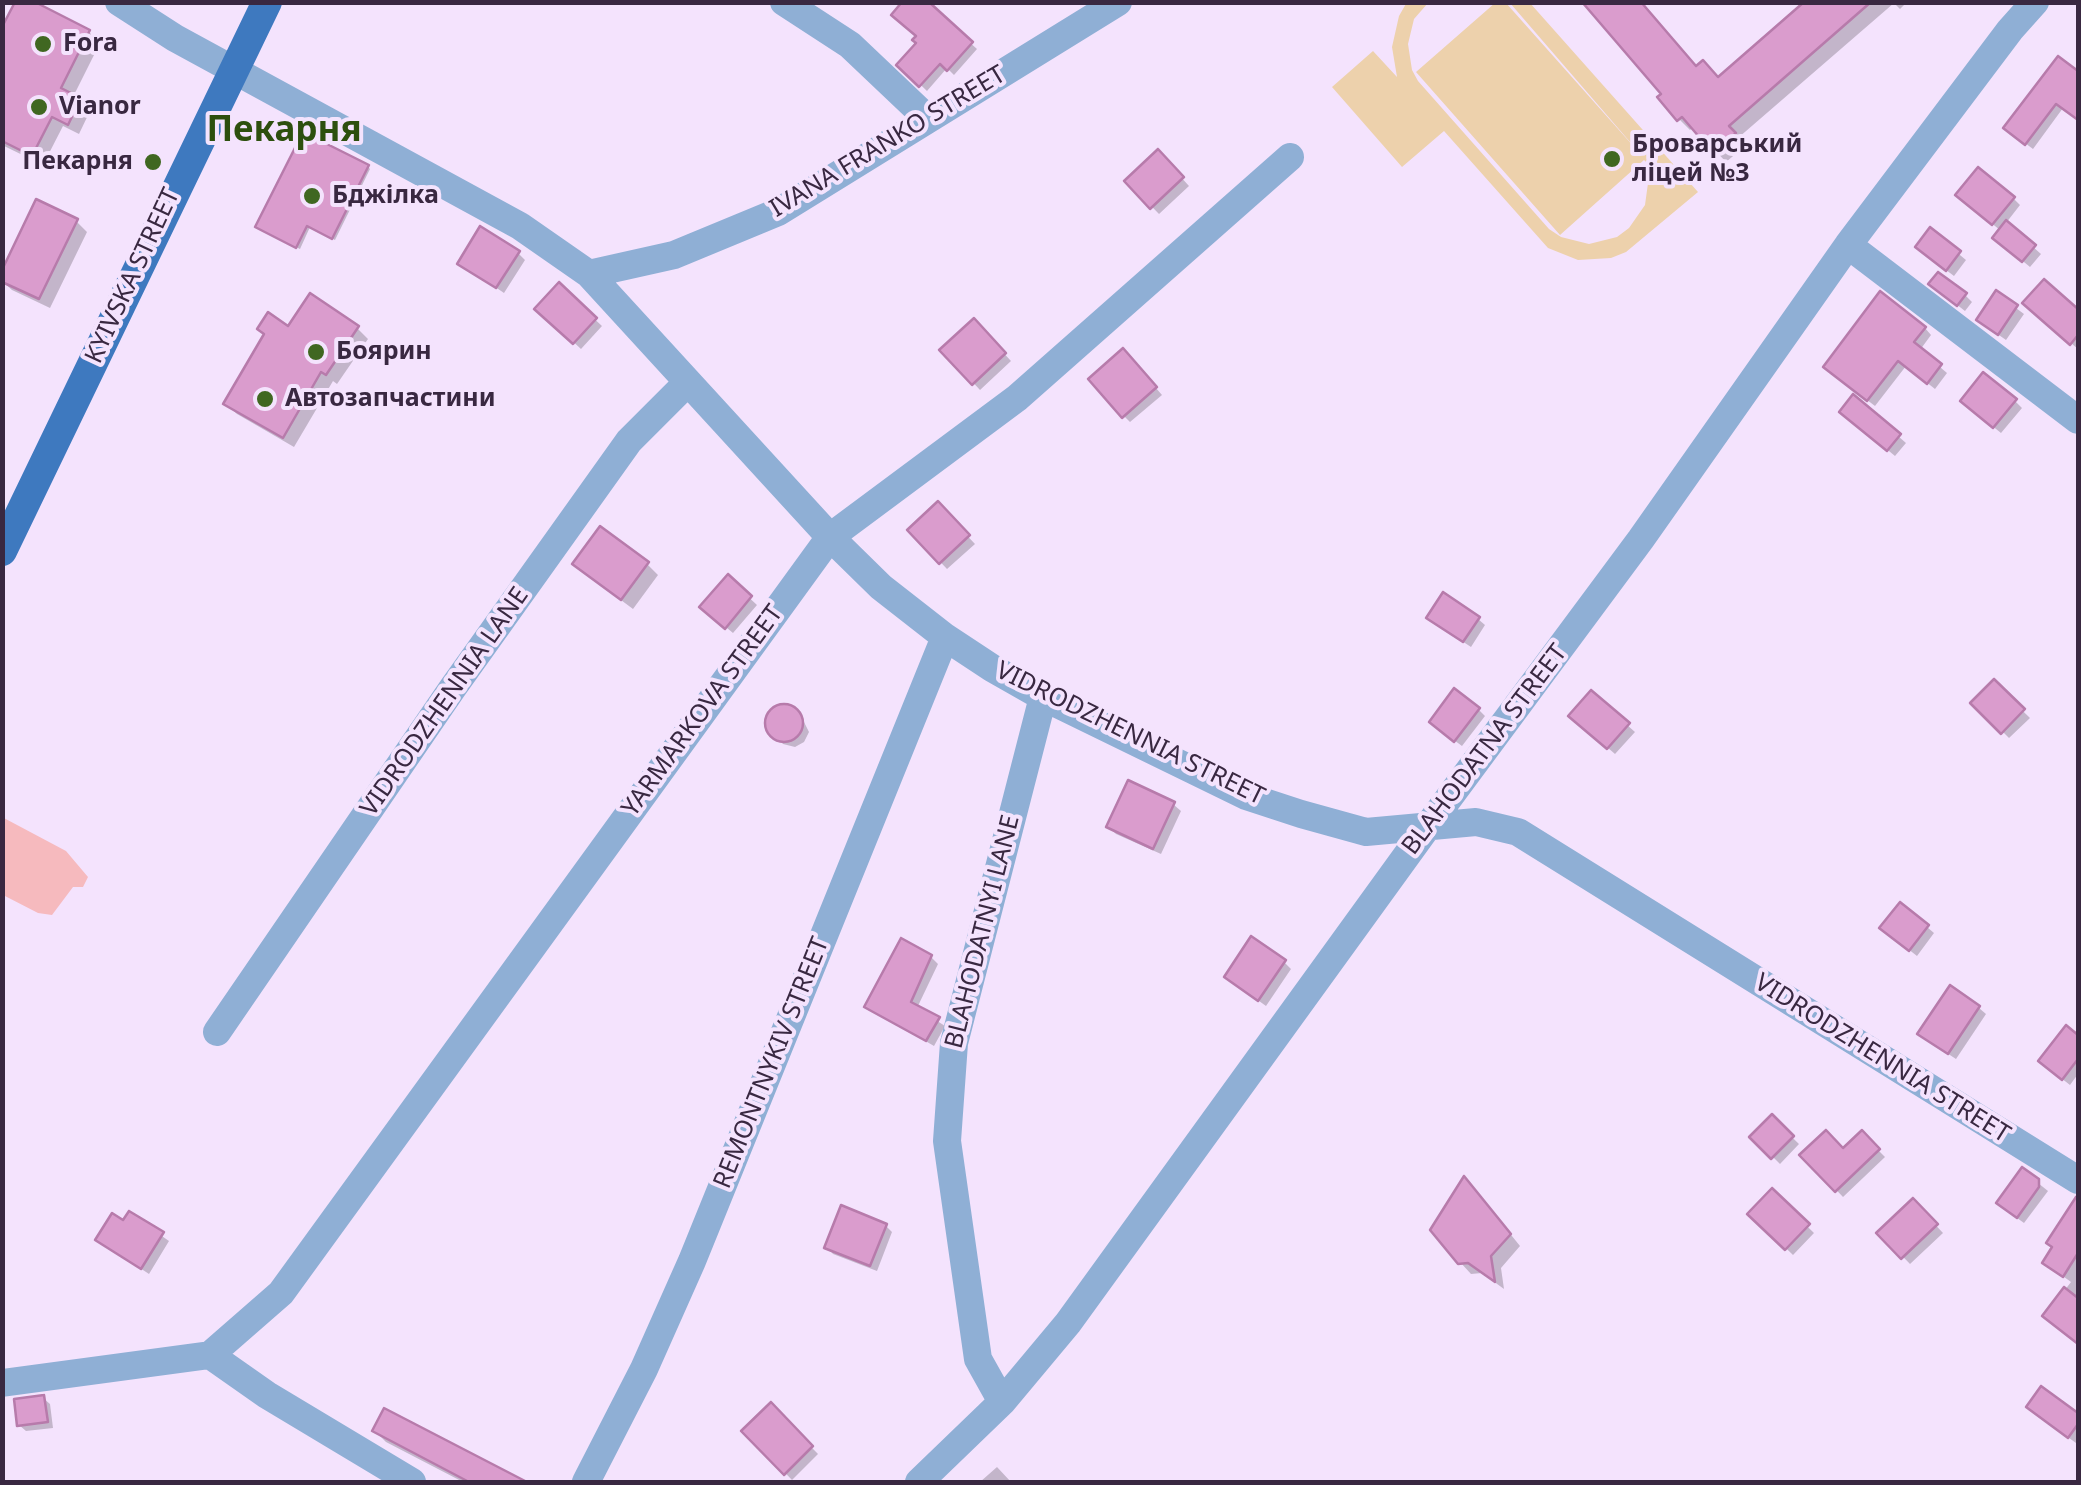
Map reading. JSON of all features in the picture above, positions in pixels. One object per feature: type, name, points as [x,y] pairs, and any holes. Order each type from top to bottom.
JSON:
[{"type":"main road","name":"KYIVSKA STREET","points":[[2,551],[266,2]]},
{"type":"street","name":"VIDRODZHENNIA STREET","points":[[118,2],[520,226],[590,274],[830,538],[881,587],[945,637],[1043,698],[1246,796],[1301,814],[1366,832],[1476,822],[1518,832],[2078,1180]]},
{"type":"street","points":[[784,2],[850,46],[928,119]]},
{"type":"street","name":"IVANA FRANKO STREET","points":[[590,274],[674,255],[778,212],[1118,2]]},
{"type":"street","name":"BLAHODATNA STREET","points":[[919,1482],[1002,1402],[1068,1322],[1640,539],[1848,245],[2035,2]]},
{"type":"street","name":"YARMARKOVA STREET","points":[[210,1354],[281,1292],[830,538],[1017,398],[1290,157]]},
{"type":"street","points":[[1848,245],[2078,420]]},
{"type":"street","name":"VIDRODZHENNIA LANE","points":[[217,1032],[629,440],[687,383]]},
{"type":"street","name":"REMONTNYKIV STREET","points":[[586,1482],[644,1370],[692,1261],[945,637]]},
{"type":"street","name":"BLAHODATNYI LANE","points":[[1002,1402],[978,1360],[947,1141],[954,1044],[1043,698]]},
{"type":"street","points":[[2,1383],[210,1354],[267,1395],[412,1482]]},
{"type":"shaded area","points":[[1407,2],[1428,3],[1414,19],[1408,44],[1418,81],[1549,229],[1561,237],[1589,244],[1617,237],[1629,228],[1645,205],[1649,176],[1646,162],[1560,235],[1416,72],[1495,3],[1506,3],[1643,157],[1510,3],[1530,3],[1698,192],[1626,252],[1611,258],[1578,260],[1548,248],[1444,131],[1402,167],[1332,87],[1373,51],[1397,77],[1392,47],[1399,16]]},
{"type":"shaded area","points":[[2,817],[66,851],[88,877],[83,887],[73,887],[52,915],[38,913],[3,895]]},
{"type":"building","points":[[15,2],[35,2],[90,30],[61,88],[81,98],[68,125],[52,117],[32,156],[2,141],[2,27]]},
{"type":"building","points":[[902,2],[929,2],[973,42],[947,71],[940,64],[919,87],[896,65],[916,43],[912,40],[916,36],[891,15]]},
{"type":"building","points":[[1582,2],[1641,2],[1696,66],[1703,60],[1718,77],[1804,2],[1871,2],[1729,126],[1736,133],[1713,153],[1682,117],[1677,121],[1657,97],[1661,94]]},
{"type":"building","points":[[2058,56],[2078,71],[2078,120],[2056,104],[2025,145],[2003,128]]},
{"type":"building","name":"Бджілка","points":[[303,132],[369,165],[332,239],[307,226],[296,248],[255,227]]},
{"type":"building","points":[[1158,149],[1184,177],[1150,209],[1124,181]]},
{"type":"building","points":[[1978,167],[2015,197],[1992,225],[1955,195]]},
{"type":"building","points":[[36,199],[78,219],[39,299],[2,282],[2,270]]},
{"type":"building","points":[[2006,220],[2036,245],[2022,262],[1992,238]]},
{"type":"building","points":[[480,226],[520,251],[496,288],[457,264]]},
{"type":"building","points":[[1930,227],[1961,251],[1946,271],[1915,247]]},
{"type":"building","points":[[1938,272],[1967,293],[1957,306],[1928,284]]},
{"type":"building","points":[[2044,279],[2078,309],[2078,335],[2070,345],[2022,303]]},
{"type":"building","points":[[559,282],[597,318],[573,344],[534,309]]},
{"type":"building","points":[[1996,290],[2018,305],[1998,335],[1976,320]]},
{"type":"building","points":[[1880,291],[1926,327],[1914,342],[1942,364],[1927,384],[1898,361],[1867,401],[1823,367]]},
{"type":"building","points":[[310,293],[359,326],[326,375],[321,372],[283,438],[223,404],[264,334],[257,329],[268,312],[288,326]]},
{"type":"building","points":[[974,318],[1006,353],[972,385],[939,350]]},
{"type":"building","points":[[1123,348],[1157,387],[1122,418],[1088,379]]},
{"type":"building","points":[[1983,372],[2017,399],[1993,428],[1960,401]]},
{"type":"building","points":[[1853,394],[1901,434],[1887,451],[1839,412]]},
{"type":"building","points":[[938,501],[970,535],[939,564],[907,530]]},
{"type":"building","points":[[600,526],[649,562],[621,600],[572,564]]},
{"type":"building","points":[[728,574],[752,596],[725,629],[699,607]]},
{"type":"building","points":[[1443,592],[1480,617],[1463,642],[1426,618]]},
{"type":"building","points":[[1994,679],[2025,709],[2001,734],[1970,703]]},
{"type":"building","points":[[1454,688],[1480,708],[1454,742],[1429,722]]},
{"type":"building","points":[[1591,690],[1630,723],[1607,749],[1568,716]]},
{"type":"building","points":[[784,704],[797,710],[803,723],[797,736],[784,742],[771,736],[765,723],[771,710]]},
{"type":"building","points":[[1128,780],[1175,802],[1153,849],[1106,827]]},
{"type":"building","points":[[1900,902],[1929,925],[1909,951],[1879,928]]},
{"type":"building","points":[[1251,936],[1286,960],[1258,1001],[1224,977]]},
{"type":"building","points":[[901,938],[932,955],[911,1002],[940,1017],[926,1041],[864,1007]]},
{"type":"building","points":[[1950,985],[1980,1006],[1948,1054],[1917,1034]]},
{"type":"building","points":[[2066,1025],[2078,1035],[2078,1059],[2062,1080],[2038,1061]]},
{"type":"building","points":[[1772,1114],[1794,1136],[1771,1159],[1749,1137]]},
{"type":"building","points":[[1826,1130],[1843,1148],[1862,1130],[1880,1149],[1835,1192],[1799,1155]]},
{"type":"building","points":[[2022,1167],[2039,1179],[2039,1187],[2017,1218],[1996,1203]]},
{"type":"building","points":[[1464,1176],[1511,1234],[1491,1256],[1495,1282],[1468,1263],[1458,1264],[1430,1230]]},
{"type":"building","points":[[1772,1188],[1810,1224],[1785,1250],[1747,1214]]},
{"type":"building","points":[[2076,1197],[2078,1253],[2063,1277],[2042,1263],[2052,1247],[2046,1243]]},
{"type":"building","points":[[1913,1198],[1938,1224],[1901,1259],[1876,1233]]},
{"type":"building","points":[[841,1205],[887,1224],[870,1266],[824,1248]]},
{"type":"building","points":[[129,1211],[164,1232],[141,1269],[95,1240],[112,1213],[123,1220]]},
{"type":"building","points":[[2064,1287],[2078,1298],[2078,1344],[2042,1316]]},
{"type":"building","points":[[2041,1386],[2078,1413],[2078,1424],[2068,1438],[2026,1407]]},
{"type":"building","points":[[44,1395],[48,1422],[17,1426],[14,1399]]},
{"type":"building","points":[[771,1402],[813,1446],[784,1475],[741,1431]]},
{"type":"building","points":[[384,1408],[527,1482],[469,1482],[372,1431]]},
{"type":"place","name":"Fora","points":[[43,44]]},
{"type":"place","name":"Vianor","points":[[39,107]]},
{"type":"place","name":"Броварський ліцей №3","points":[[1612,159]]},
{"type":"place","name":"Пекарня","points":[[153,162]]},
{"type":"place","name":"Бджілка","points":[[312,196]]},
{"type":"place","name":"Боярин","points":[[316,352]]},
{"type":"place","name":"Автозапчастини","points":[[265,399]]},
{"type":"district","name":"Пекарня","points":[[284,131]]}]
